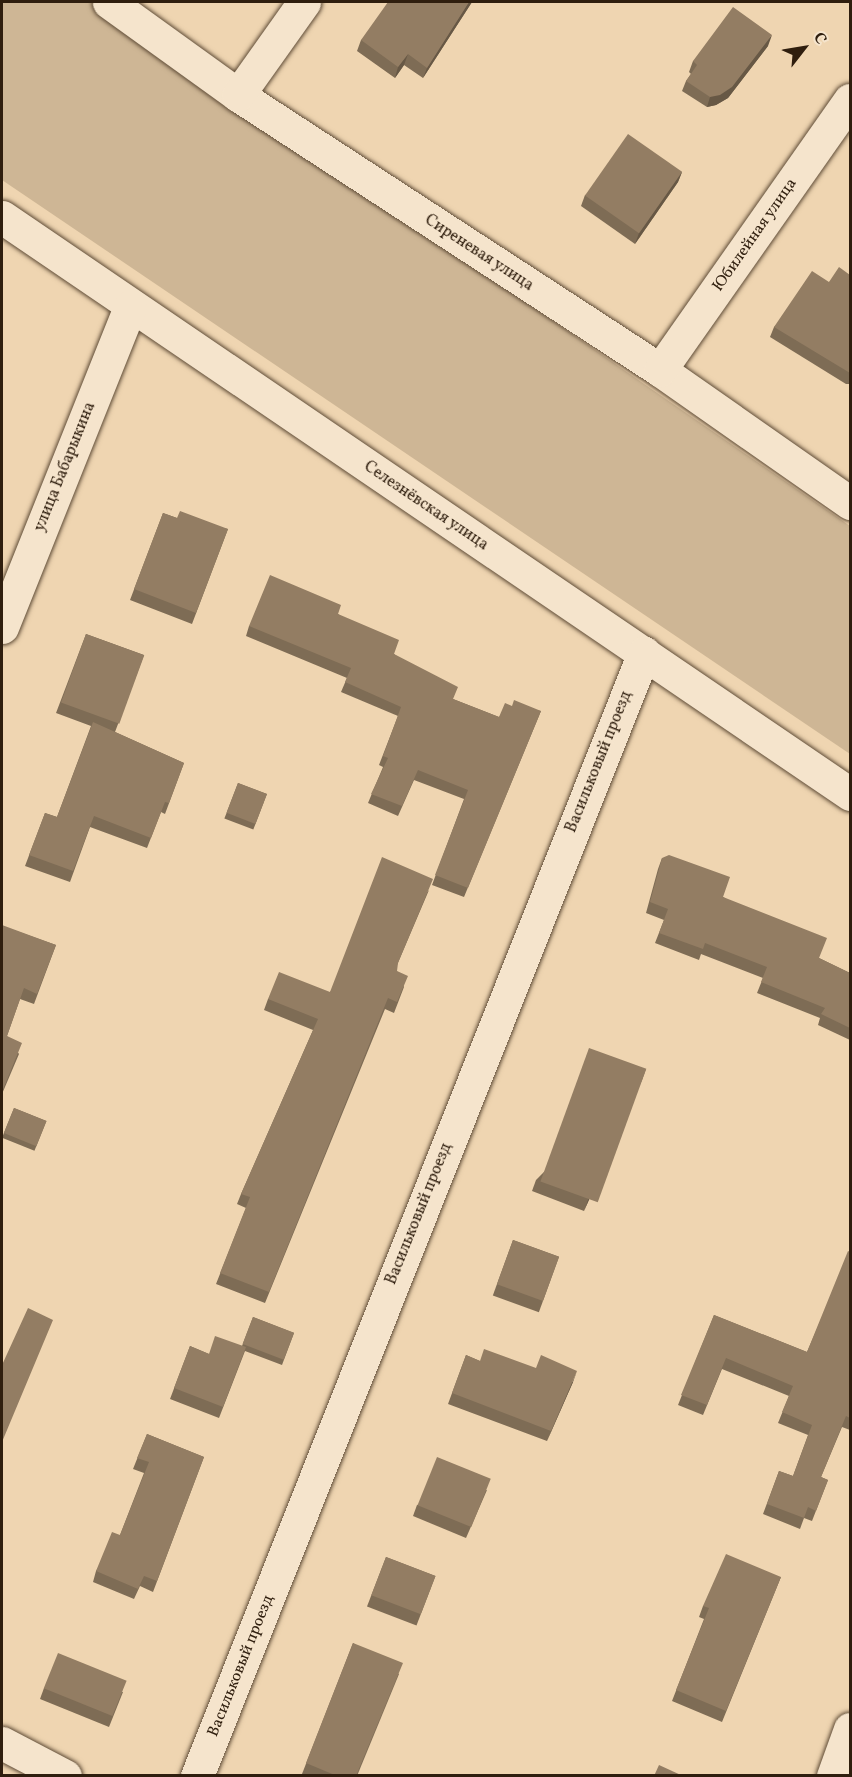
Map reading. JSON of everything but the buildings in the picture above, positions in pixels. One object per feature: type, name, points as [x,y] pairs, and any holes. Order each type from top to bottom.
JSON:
[{"type":"street","name":"Сиреневая улица","points":[[109,2],[238,95],[660,370],[850,503]]},
{"type":"street","points":[[238,95],[304,2]]},
{"type":"street","name":"Юбилейная улица","points":[[660,370],[850,100]]},
{"type":"street","name":"Селезнёвская улица","points":[[2,217],[130,307],[850,794]]},
{"type":"street","name":"улица Бабарыкина","points":[[2,627],[130,307]]},
{"type":"street","name":"Васильковый проезд","points":[[197,1776],[644,653]]},
{"type":"street","points":[[833,1776],[850,1729]]},
{"type":"street","points":[[2,1743],[65,1776]]},
{"type":"shaded area","points":[[2,2],[91,2],[850,526],[850,754],[2,180]]}]
